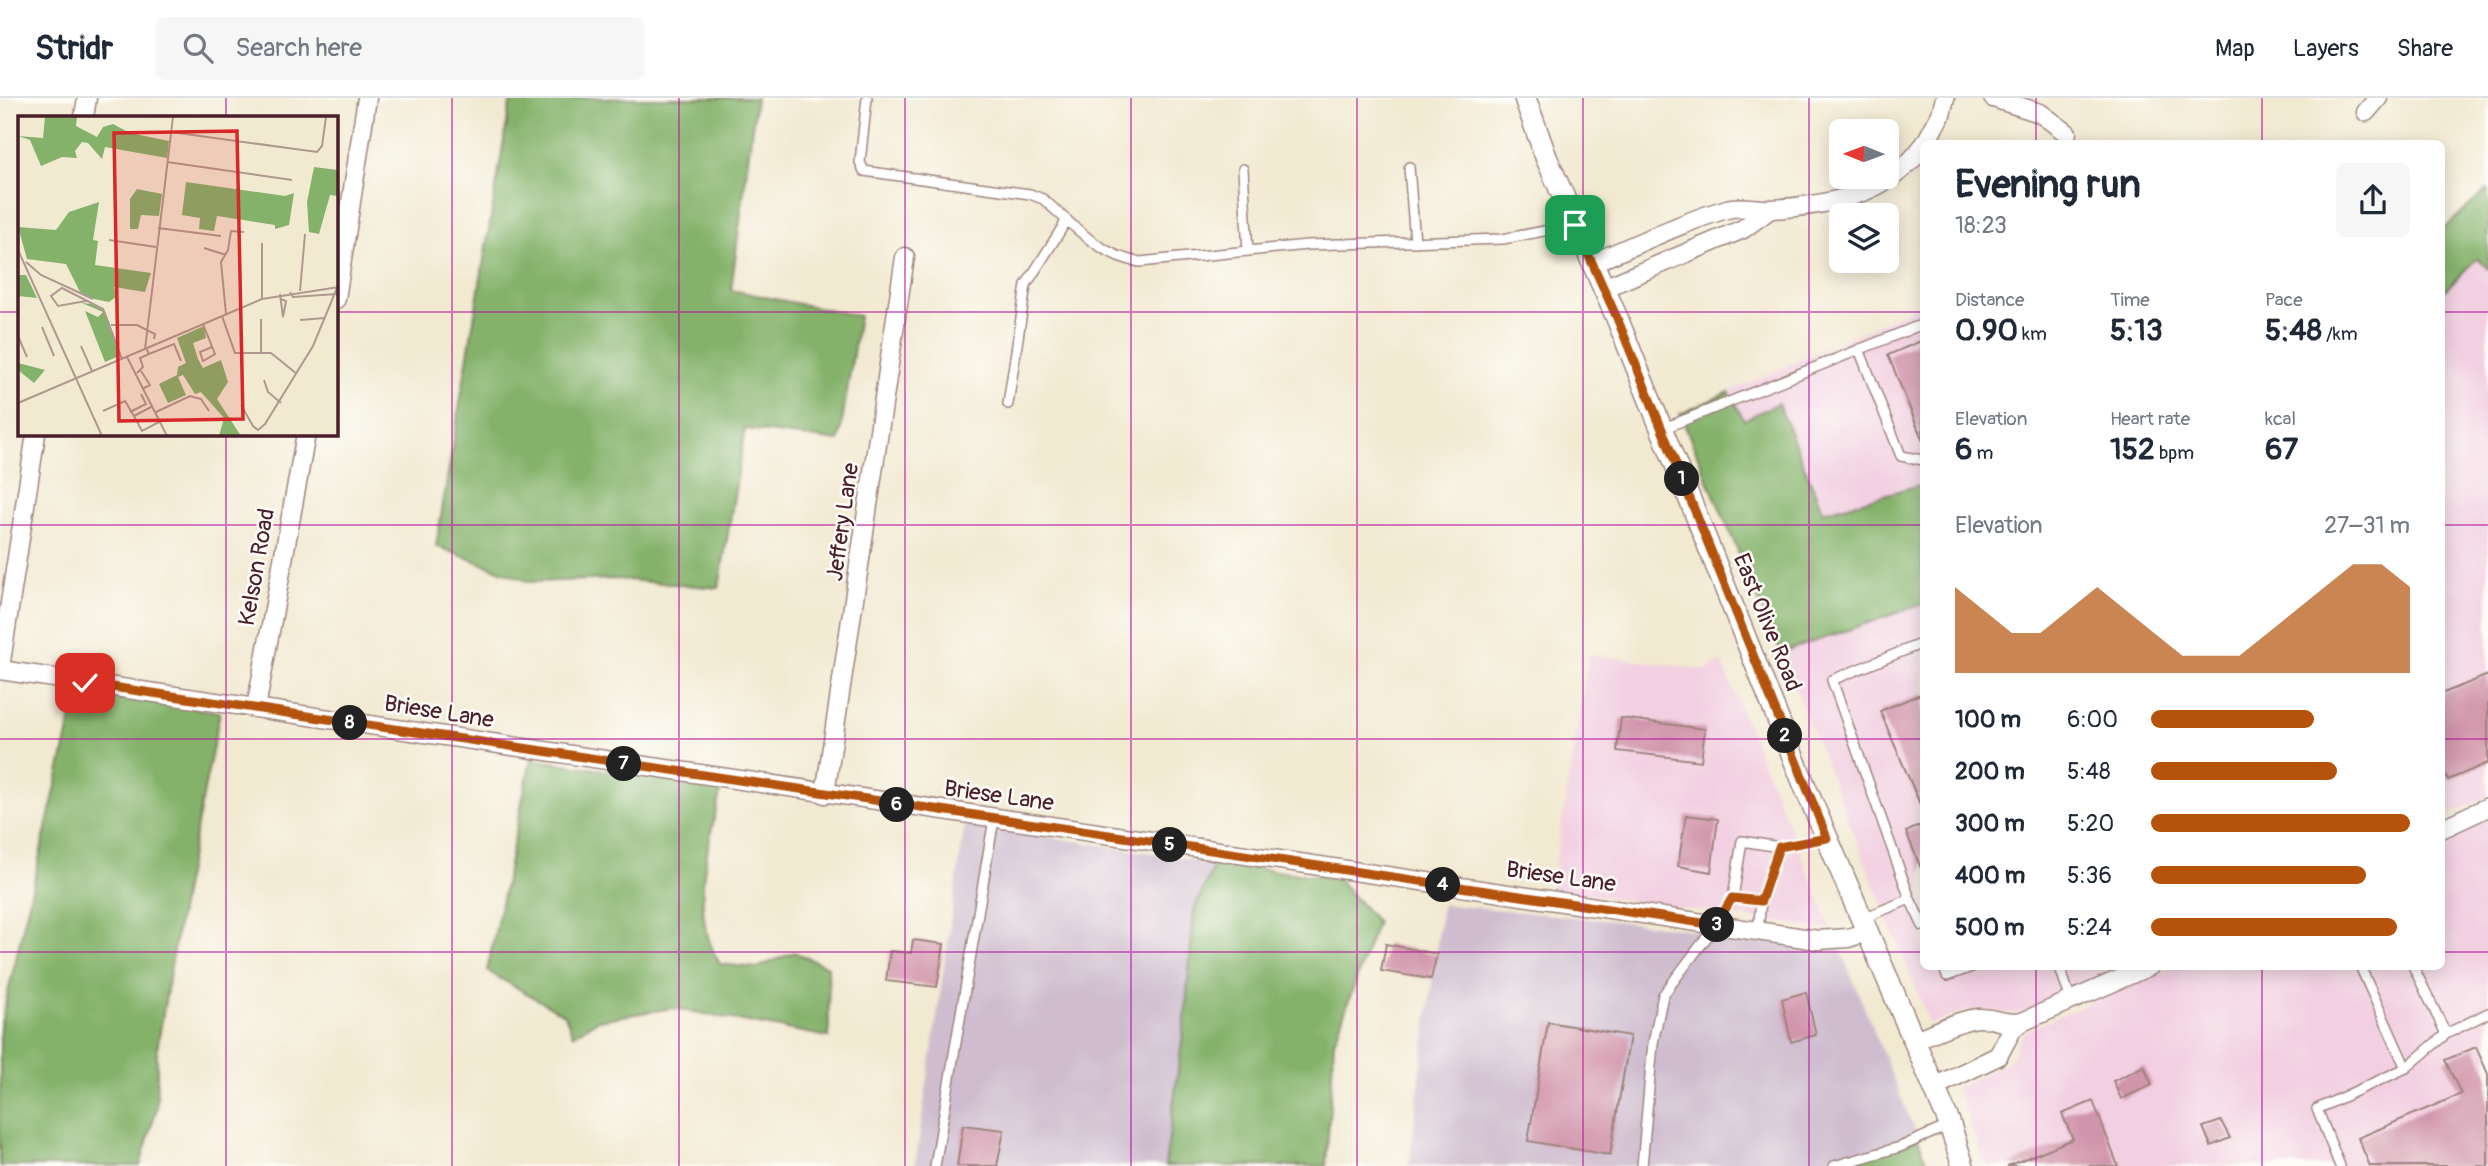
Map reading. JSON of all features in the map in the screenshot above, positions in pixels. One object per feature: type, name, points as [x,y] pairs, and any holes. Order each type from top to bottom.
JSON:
[{"type":"street","points":[[84,116],[87,98]]},
{"type":"street","points":[[338,286],[367,98]]},
{"type":"street","name":"East Olive Road","points":[[1525,98],[1827,838],[1950,1125],[1963,1166]]},
{"type":"street","points":[[1927,140],[1941,114],[1945,98]]},
{"type":"street","points":[[1993,98],[2040,113],[2067,133]]},
{"type":"street","points":[[1592,263],[1730,208],[1769,210],[1840,200],[1863,193],[1906,167],[1920,150]]},
{"type":"street","points":[[1604,288],[1743,229],[1769,210]]},
{"type":"street","name":"Jeffery Lane","points":[[825,794],[905,257]]},
{"type":"street","points":[[0,669],[36,436]]},
{"type":"street","name":"Kelson Road","points":[[256,708],[306,436]]},
{"type":"street","name":"Briese Lane","points":[[0,669],[1758,931],[1826,940],[1864,925]]},
{"type":"street","points":[[2445,827],[2488,807]]},
{"type":"street","points":[[1915,1040],[1975,1018],[1987,1018],[2012,1025],[2022,1022],[2141,970]]},
{"type":"street","points":[[1934,1087],[1998,1056],[2013,1028],[2022,1022]]},
{"type":"lane","points":[[867,98],[860,162],[864,171],[1030,194],[1043,199],[1111,256],[1125,260],[1140,262],[1307,245],[1503,239],[1575,225]]},
{"type":"lane","points":[[1409,167],[1415,242]]},
{"type":"lane","points":[[1243,169],[1248,251]]},
{"type":"lane","points":[[1008,404],[1026,285],[1068,220]]},
{"type":"lane","points":[[1662,429],[1920,325]]},
{"type":"lane","points":[[1859,349],[1901,456],[1920,459]]},
{"type":"lane","points":[[1920,644],[1832,680],[1910,899],[1920,920]]},
{"type":"lane","points":[[934,1166],[993,819]]},
{"type":"lane","points":[[1642,1166],[1653,1043],[1663,996],[1716,925],[1732,898],[1742,841],[1779,847],[1827,838]]},
{"type":"lane","points":[[1758,931],[1761,901],[1769,867],[1779,847]]},
{"type":"lane","points":[[1738,865],[1749,866]]},
{"type":"lane","points":[[1732,898],[1761,901]]},
{"type":"lane","points":[[1864,925],[1910,899]]},
{"type":"lane","points":[[1945,970],[1948,975],[1962,970]]},
{"type":"lane","points":[[2060,970],[2071,1000]]},
{"type":"lane","points":[[2362,970],[2406,1068]]},
{"type":"lane","points":[[2415,970],[2446,1034]]},
{"type":"lane","points":[[2340,1166],[2317,1109],[2406,1068],[2446,1034],[2488,1013]]},
{"type":"lane","points":[[1834,1166],[1900,1147],[1950,1125]]},
{"type":"shaded area","points":[[2477,258],[2488,269],[2488,796],[2445,817],[2445,290]]},
{"type":"shaded area","points":[[1920,305],[1920,485],[1823,512],[1778,403],[1744,420],[1729,392]]},
{"type":"shaded area","points":[[1920,605],[1920,970],[2118,970],[2017,1014],[1974,1009],[1930,1024],[1781,653]]},
{"type":"shaded area","points":[[1589,654],[1705,670],[1721,661],[1832,930],[1551,889]]},
{"type":"shaded area","points":[[2488,818],[2488,1166],[1987,1166],[1956,1088],[2004,1064],[2015,1051],[2022,1034],[2165,970],[2445,970],[2445,838]]},
{"type":"shaded area","points":[[965,824],[1215,863],[1194,910],[1185,1020],[1165,1166],[915,1166]]},
{"type":"shaded area","points":[[1442,904],[1664,926],[1816,949],[1840,948],[1918,1139],[1841,1166],[1409,1166]]},
{"type":"green space","points":[[511,98],[756,98],[731,290],[859,316],[839,441],[745,429],[719,588],[616,579],[530,582],[436,546]]},
{"type":"green space","points":[[2488,189],[2488,269],[2477,258],[2445,290],[2445,227]]},
{"type":"green space","points":[[1729,392],[1744,420],[1778,403],[1823,512],[1920,485],[1920,605],[1781,653],[1680,414]]},
{"type":"green space","points":[[78,691],[220,712],[183,894],[157,1049],[157,1107],[140,1166],[0,1166],[0,1027]]},
{"type":"green space","points":[[531,759],[721,788],[704,877],[705,922],[710,943],[720,964],[757,968],[794,952],[828,967],[829,1037],[673,1008],[598,1020],[573,1035],[565,1015],[487,971]]},
{"type":"green space","points":[[1215,863],[1338,879],[1377,922],[1334,1042],[1326,1166],[1165,1166],[1185,1020],[1194,910]]},
{"type":"green space","points":[[1918,1139],[1929,1166],[1841,1166]]},
{"type":"building","points":[[1920,341],[1920,434],[1888,355]]},
{"type":"building","points":[[2488,675],[2488,763],[2448,780],[2445,772],[2445,692]]},
{"type":"building","points":[[1920,694],[1920,804],[1880,711]]},
{"type":"building","points":[[1621,718],[1705,729],[1701,761],[1617,751]]},
{"type":"building","points":[[1686,815],[1718,819],[1711,872],[1678,866]]},
{"type":"building","points":[[1920,825],[1920,866],[1906,832]]},
{"type":"building","points":[[913,940],[944,944],[937,987],[886,981],[890,951],[911,953]]},
{"type":"building","points":[[1386,944],[1437,954],[1431,979],[1381,971]]},
{"type":"building","points":[[1806,992],[1816,1035],[1791,1042],[1782,999]]},
{"type":"building","points":[[1548,1022],[1630,1036],[1610,1155],[1528,1141]]},
{"type":"building","points":[[2476,1047],[2488,1074],[2488,1166],[2370,1166],[2358,1138],[2461,1094],[2445,1060]]},
{"type":"building","points":[[2144,1066],[2152,1085],[2121,1099],[2113,1081]]},
{"type":"building","points":[[2093,1101],[2118,1166],[2007,1166],[2073,1139],[2062,1114]]},
{"type":"building","points":[[2221,1121],[2230,1138],[2211,1146],[2203,1127]]},
{"type":"building","points":[[963,1125],[1004,1130],[997,1166],[957,1166]]},
{"type":"route","points":[[85,683],[993,819],[1457,887],[1530,895],[1716,925],[1732,898],[1761,901],[1779,847],[1827,838],[1617,318],[1575,225]]}]
